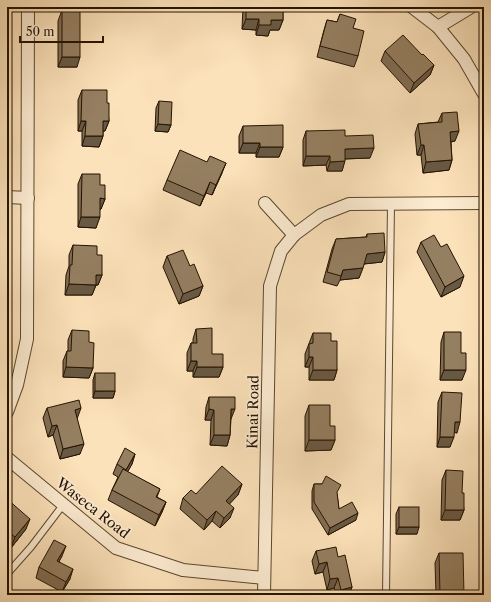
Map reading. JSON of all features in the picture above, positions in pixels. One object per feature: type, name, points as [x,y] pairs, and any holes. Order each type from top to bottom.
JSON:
[{"type":"street","points":[[7,412],[17,386],[27,339],[28,7]]},
{"type":"street","points":[[412,7],[438,27],[464,59],[484,94]]},
{"type":"street","points":[[438,27],[471,7]]},
{"type":"street","points":[[7,197],[28,198]]},
{"type":"street","points":[[266,203],[294,235]]},
{"type":"street","name":"Kinai Road","points":[[264,595],[270,286],[281,251],[294,235],[321,215],[349,204],[484,203]]},
{"type":"street","name":"Waseca Road","points":[[7,458],[116,548],[182,570],[264,578]]},
{"type":"lane","points":[[386,595],[391,204]]},
{"type":"lane","points":[[7,574],[31,547],[64,505]]},
{"type":"building","points":[[246,7],[283,7],[283,20],[271,20],[271,25],[259,25],[259,19],[246,19]]},
{"type":"building","points":[[62,10],[80,10],[80,57],[62,57]]},
{"type":"building","points":[[340,14],[356,19],[353,28],[364,31],[358,56],[320,46],[327,20],[337,22]]},
{"type":"building","points":[[403,35],[434,65],[414,83],[385,51]]},
{"type":"building","points":[[82,90],[107,90],[109,121],[103,121],[103,136],[85,136],[86,121],[81,121]]},
{"type":"building","points":[[159,101],[172,102],[171,125],[158,124]]},
{"type":"building","points":[[457,112],[459,131],[450,132],[452,160],[426,162],[424,145],[421,145],[418,124],[442,122],[442,113]]},
{"type":"building","points":[[283,125],[283,147],[260,147],[260,143],[243,143],[243,126]]},
{"type":"building","points":[[345,130],[345,136],[373,135],[374,148],[345,149],[345,161],[330,162],[330,156],[306,156],[306,131]]},
{"type":"building","points":[[180,150],[207,162],[210,156],[226,163],[216,185],[210,182],[204,196],[167,180]]},
{"type":"building","points":[[82,174],[100,174],[100,185],[105,185],[105,199],[100,198],[100,217],[81,217]]},
{"type":"building","points":[[384,233],[385,252],[367,254],[363,268],[343,270],[341,276],[327,272],[336,239],[367,237],[367,234]]},
{"type":"building","points":[[434,235],[441,247],[447,244],[464,276],[445,287],[421,242]]},
{"type":"building","points":[[73,245],[97,246],[97,255],[102,255],[102,275],[96,275],[96,285],[69,284]]},
{"type":"building","points":[[183,250],[190,266],[194,264],[203,286],[183,294],[167,256]]},
{"type":"building","points":[[212,328],[212,354],[223,354],[223,367],[197,367],[197,361],[191,361],[191,343],[197,343],[196,329]]},
{"type":"building","points":[[72,330],[89,331],[89,342],[94,343],[93,368],[66,367],[67,351],[71,351]]},
{"type":"building","points":[[444,332],[461,332],[461,353],[466,353],[466,370],[444,370]]},
{"type":"building","points":[[313,333],[331,333],[331,341],[337,341],[337,370],[313,370],[313,357],[309,357],[309,344],[313,343]]},
{"type":"building","points":[[95,373],[115,373],[115,391],[95,391]]},
{"type":"building","points":[[442,392],[462,393],[460,422],[455,422],[454,437],[440,437]]},
{"type":"building","points":[[209,397],[235,397],[235,409],[231,409],[230,435],[214,435],[214,410],[209,409]]},
{"type":"building","points":[[79,400],[81,408],[75,410],[84,444],[63,449],[57,425],[52,426],[47,408]]},
{"type":"building","points":[[309,405],[330,405],[330,426],[335,426],[335,440],[309,440]]},
{"type":"building","points":[[125,448],[135,454],[126,470],[117,464]]},
{"type":"building","points":[[222,466],[242,484],[226,501],[234,508],[224,518],[216,511],[207,520],[183,498],[191,490],[196,494]]},
{"type":"building","points":[[123,469],[160,489],[156,497],[166,502],[159,515],[112,490]]},
{"type":"building","points":[[446,470],[463,471],[462,493],[464,493],[464,510],[445,510]]},
{"type":"building","points":[[326,476],[341,485],[337,492],[339,509],[352,502],[358,513],[330,528],[314,502],[314,484],[322,484]]},
{"type":"building","points":[[7,499],[30,519],[15,537],[7,531]]},
{"type":"building","points":[[399,507],[419,507],[419,527],[399,527]]},
{"type":"building","points":[[54,540],[66,546],[57,561],[73,569],[66,582],[39,567]]},
{"type":"building","points":[[336,547],[338,557],[345,555],[352,587],[341,590],[338,578],[330,579],[327,562],[319,564],[316,551]]},
{"type":"building","points":[[439,553],[463,553],[464,595],[440,595]]},
{"type":"building","points":[[123,590],[130,595],[120,595]]}]
